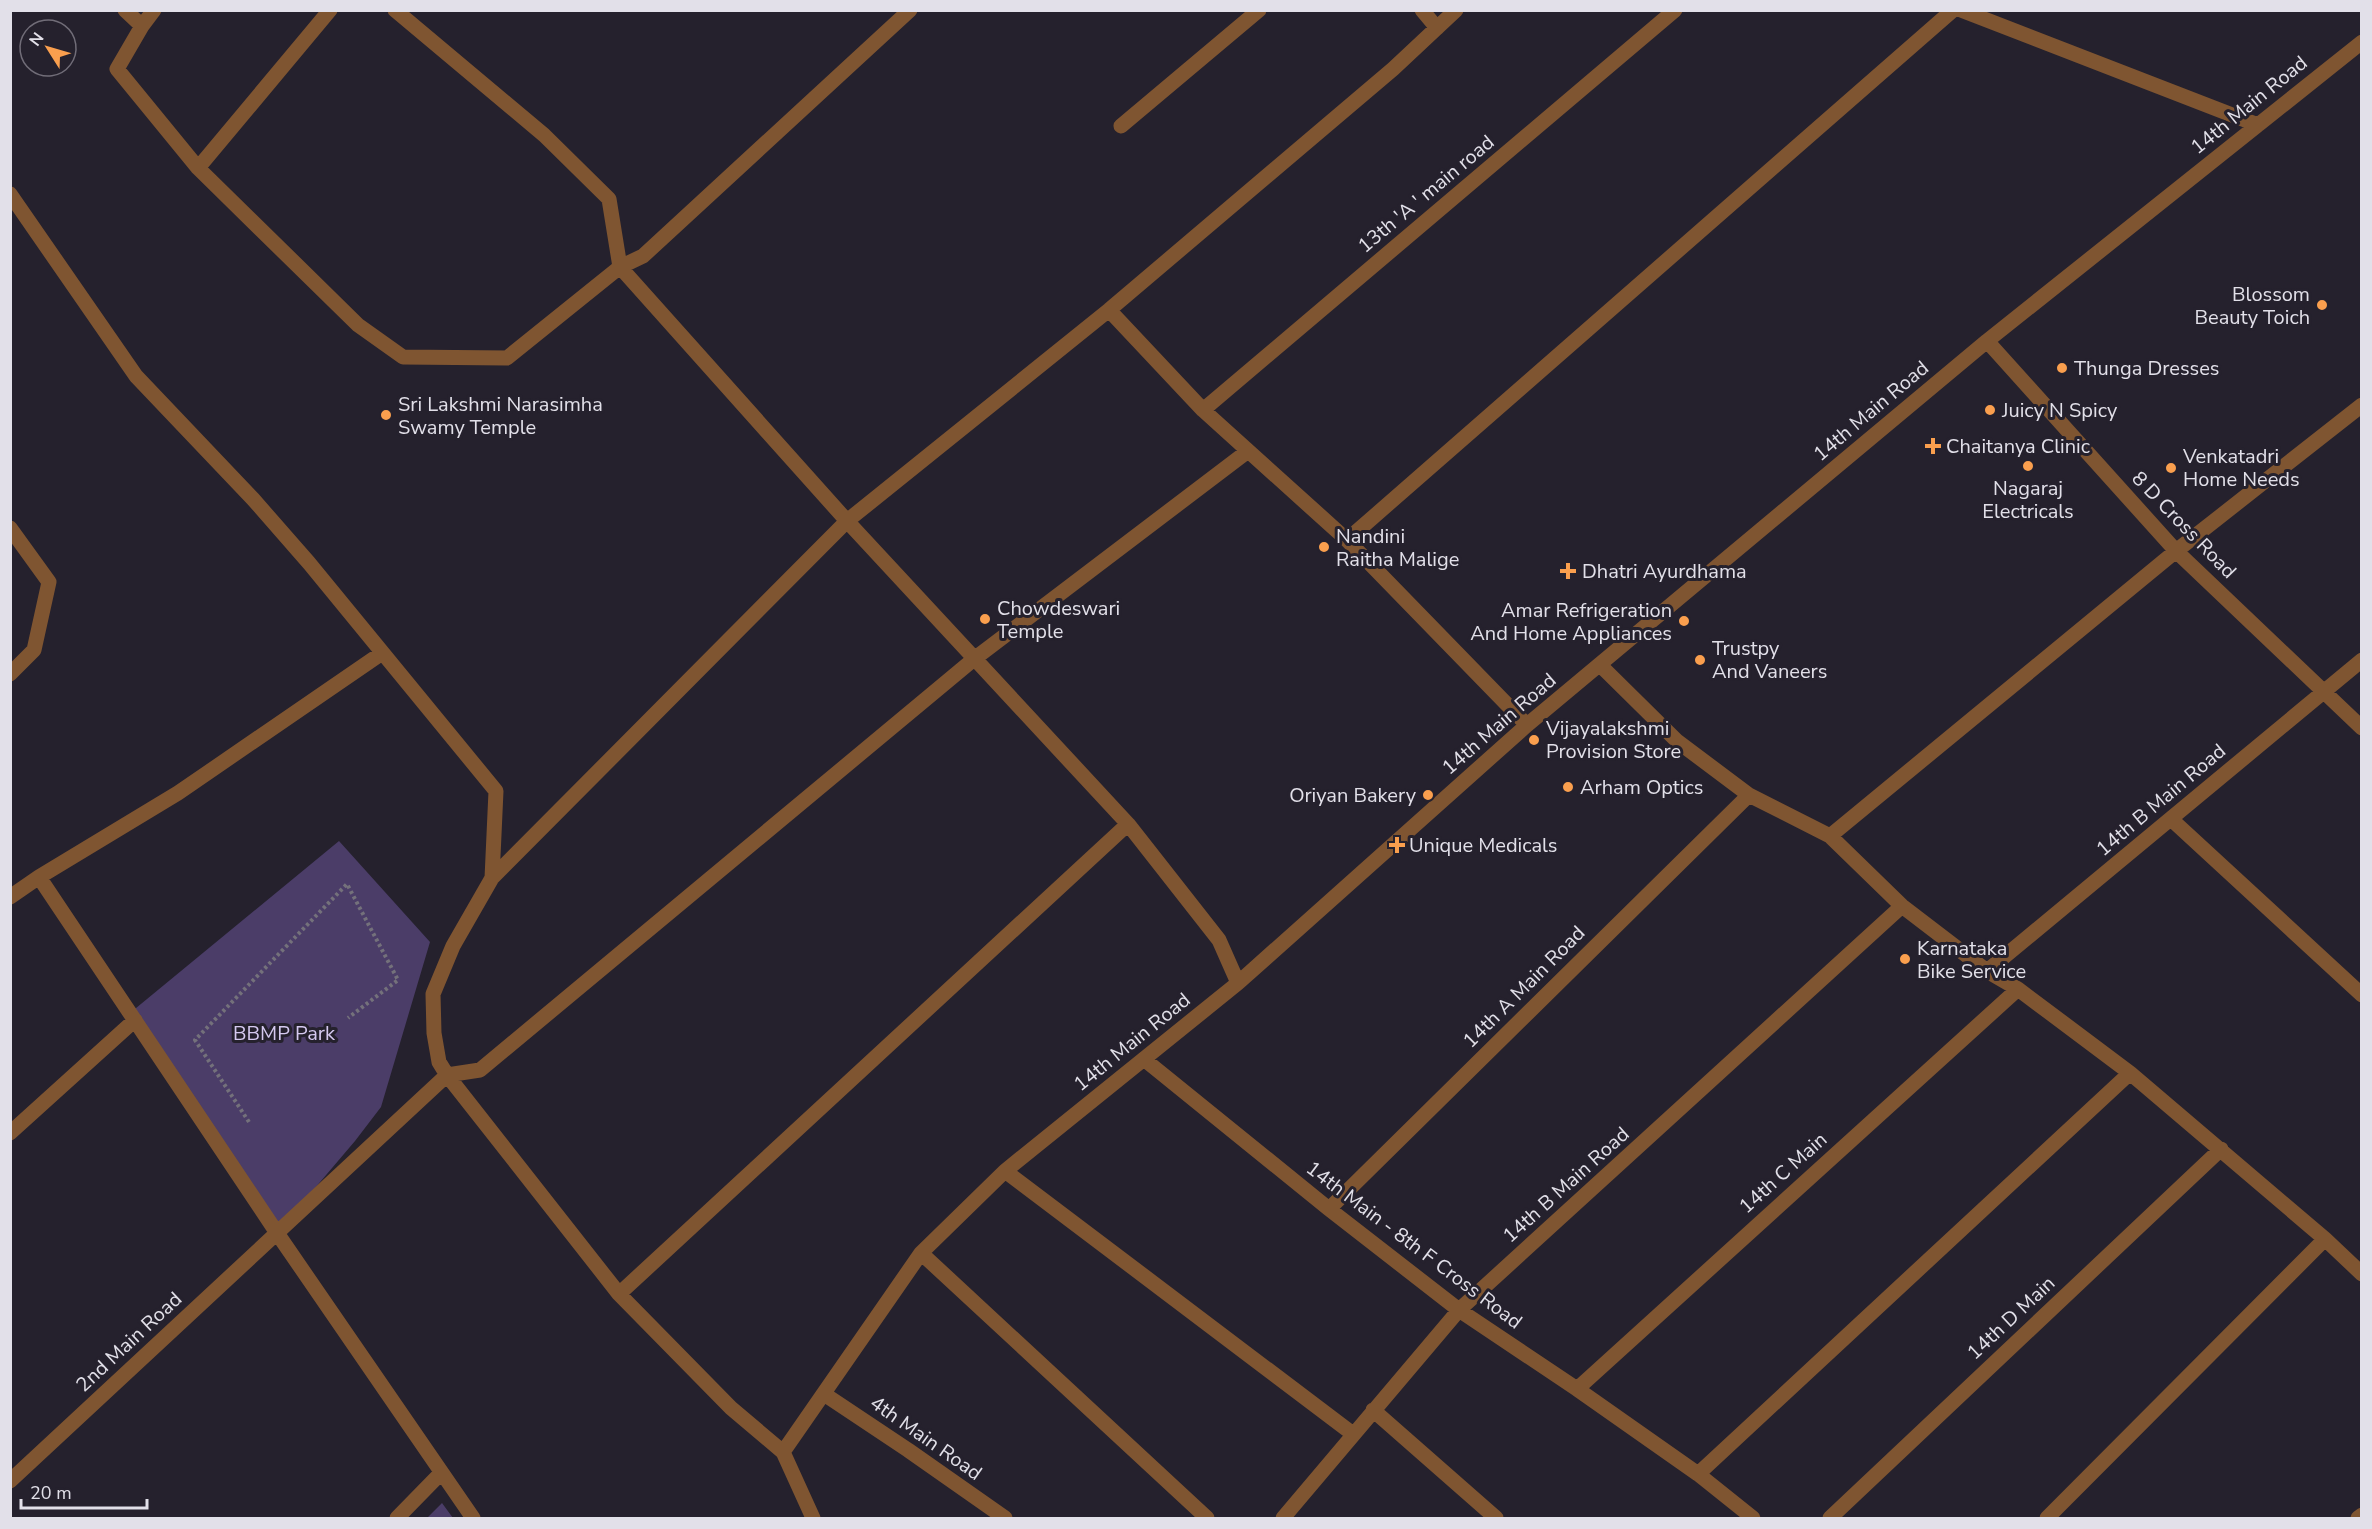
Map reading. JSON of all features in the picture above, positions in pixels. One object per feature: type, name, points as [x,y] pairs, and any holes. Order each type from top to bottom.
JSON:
[{"type":"street","points":[[125,10],[142,26]]},
{"type":"street","points":[[154,10],[117,69],[198,168],[358,325],[403,357],[507,358],[620,267],[643,256],[910,10]]},
{"type":"street","points":[[198,168],[330,10]]},
{"type":"street","points":[[395,10],[544,135],[609,199],[620,267],[848,521],[1128,824],[1219,940],[1238,983]]},
{"type":"street","points":[[1121,126],[1259,10]]},
{"type":"street","points":[[1422,10],[1437,28]]},
{"type":"street","points":[[813,1518],[783,1452],[731,1408],[619,1294],[447,1075],[439,1062],[434,1033],[433,994],[453,946],[492,878],[848,521],[1109,310],[1393,69],[1456,10]]},
{"type":"street","name":"13th 'A ' main road","points":[[1203,410],[1675,10]]},
{"type":"street","points":[[1347,540],[1953,10]]},
{"type":"street","points":[[1961,10],[2258,125]]},
{"type":"street","name":"14th Main Road","points":[[783,1452],[921,1253],[1005,1171],[1238,983],[1527,725],[1601,666],[1987,341],[2361,42]]},
{"type":"street","points":[[10,194],[136,376],[254,499],[496,791],[492,878]]},
{"type":"street","points":[[1109,310],[1203,410],[1347,540],[1527,725]]},
{"type":"street","name":"8 D Cross Road","points":[[1987,341],[2176,551],[2361,728]]},
{"type":"street","points":[[1830,836],[2176,551],[2361,405]]},
{"type":"street","points":[[447,1075],[480,1070],[974,659],[1248,451]]},
{"type":"street","points":[[10,528],[49,582],[34,650],[10,674]]},
{"type":"street","points":[[10,897],[178,793],[382,653]]},
{"type":"street","name":"14th B Main Road","points":[[1987,971],[2361,660]]},
{"type":"street","points":[[1601,666],[1677,741],[1749,795],[1830,836],[1902,906],[1987,971],[2018,988],[2130,1072],[2325,1239],[2361,1274]]},
{"type":"street","name":"14th A Main Road","points":[[1329,1209],[1749,795]]},
{"type":"street","points":[[2171,819],[2361,995]]},
{"type":"street","points":[[619,1294],[1128,824]]},
{"type":"street","points":[[39,877],[277,1233],[473,1518]]},
{"type":"street","name":"14th B Main Road","points":[[1283,1518],[1459,1310],[1902,906]]},
{"type":"street","name":"14th C Main","points":[[1577,1389],[2018,988]]},
{"type":"street","points":[[10,1133],[135,1020]]},
{"type":"street","name":"14th Main - 8th F Cross Road","points":[[1145,1060],[1329,1209],[1459,1310],[1698,1474],[1753,1518]]},
{"type":"street","points":[[1698,1474],[2130,1072]]},
{"type":"street","name":"2nd Main Road","points":[[10,1481],[447,1075]]},
{"type":"street","name":"14th D Main","points":[[1830,1518],[2221,1149]]},
{"type":"street","points":[[1005,1171],[1353,1434]]},
{"type":"street","points":[[2047,1518],[2325,1239]]},
{"type":"street","points":[[921,1253],[1207,1518]]},
{"type":"street","name":"4th Main Road","points":[[824,1394],[1005,1518]]},
{"type":"street","points":[[1373,1410],[1496,1518]]},
{"type":"street","points":[[397,1518],[441,1473]]},
{"type":"street","points":[[2358,1518],[2361,1515]]},
{"type":"path","points":[[249,1122],[195,1040],[347,884],[398,980],[348,1018]]},
{"type":"green space","name":"BBMP Park","points":[[339,841],[430,942],[381,1107],[281,1228],[130,1013]]},
{"type":"green space","points":[[442,1503],[453,1518],[427,1518]]},
{"type":"place","name":"Blossom Beauty Toich","points":[[2322,305]]},
{"type":"place","name":"Thunga Dresses","points":[[2062,368]]},
{"type":"place","name":"Juicy N Spicy","points":[[1990,410]]},
{"type":"place","name":"Sri Lakshmi Narasimha Swamy Temple","points":[[386,415]]},
{"type":"place","name":"Chaitanya Clinic","points":[[1933,446]]},
{"type":"place","name":"Nagaraj Electricals","points":[[2028,466]]},
{"type":"place","name":"Venkatadri Home Needs","points":[[2171,468]]},
{"type":"place","name":"Nandini Raitha Malige","points":[[1324,547]]},
{"type":"place","name":"Dhatri Ayurdhama","points":[[1568,571]]},
{"type":"place","name":"Chowdeswari Temple","points":[[985,619]]},
{"type":"place","name":"Amar Refrigeration And Home Appliances","points":[[1684,621]]},
{"type":"place","name":"Trustpy And Vaneers","points":[[1700,660]]},
{"type":"place","name":"Vijayalakshmi Provision Store","points":[[1534,740]]},
{"type":"place","name":"Arham Optics","points":[[1568,787]]},
{"type":"place","name":"Oriyan Bakery","points":[[1428,795]]},
{"type":"place","name":"Unique Medicals","points":[[1397,845]]},
{"type":"place","name":"Karnataka Bike Service","points":[[1905,959]]}]
